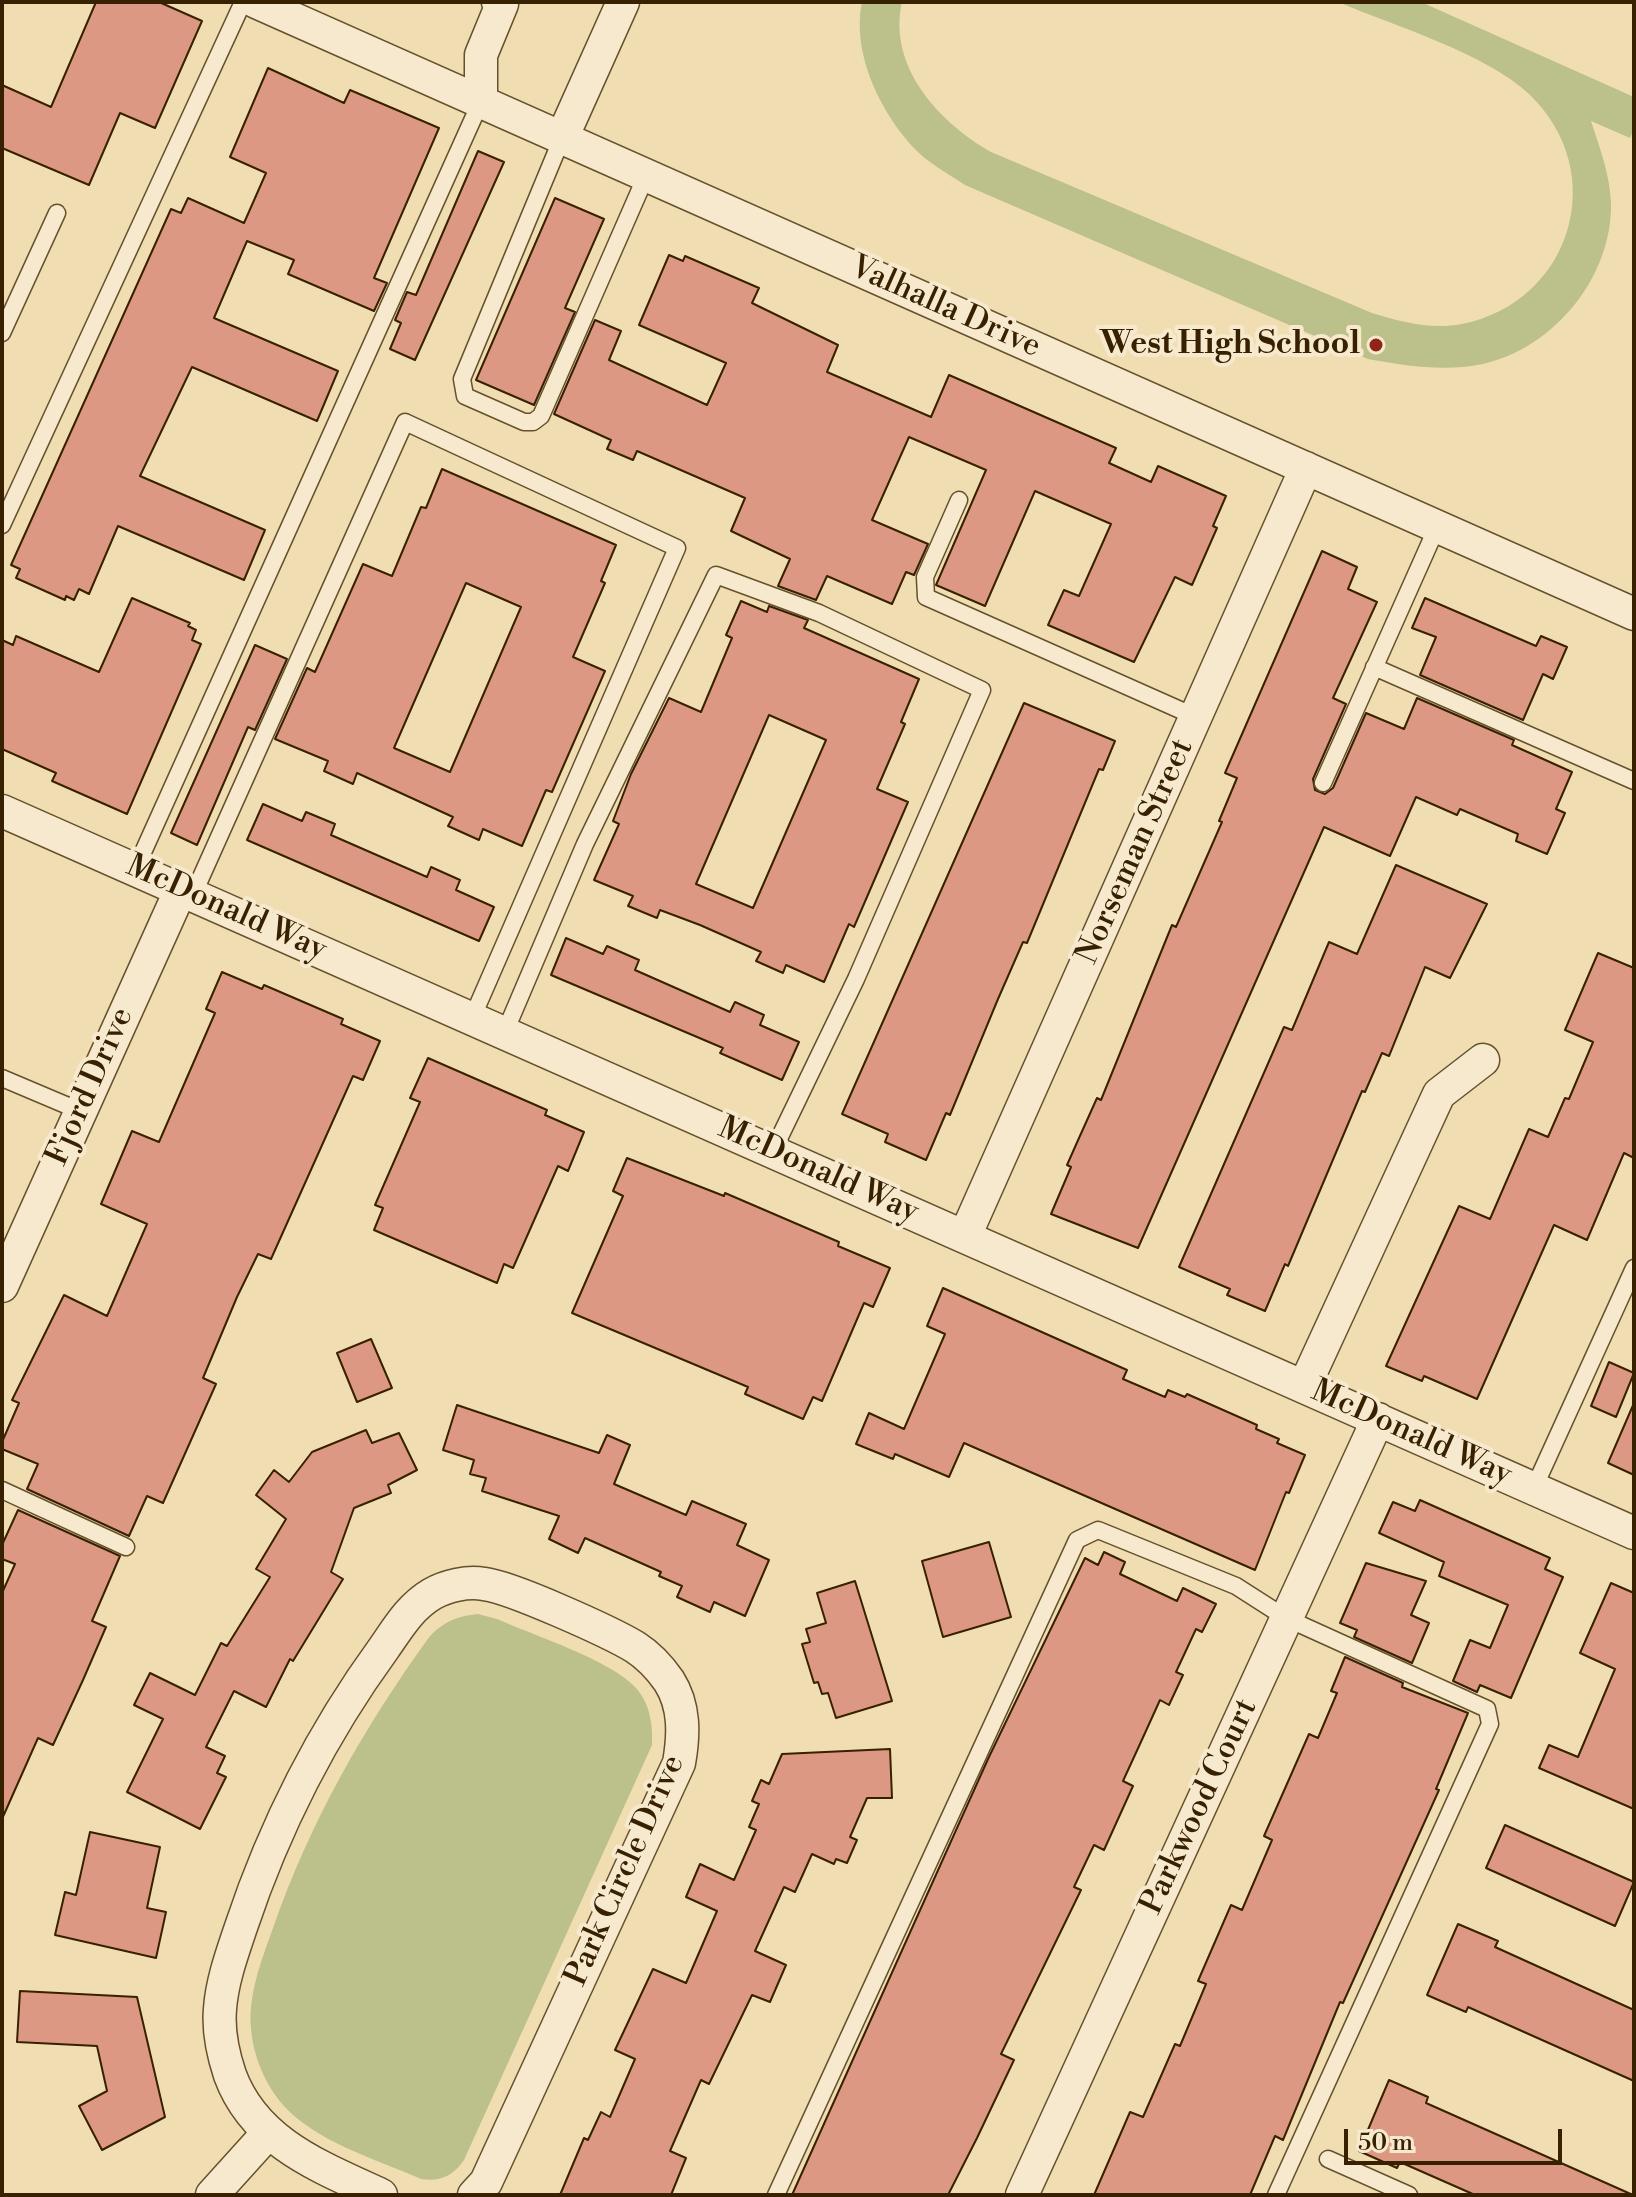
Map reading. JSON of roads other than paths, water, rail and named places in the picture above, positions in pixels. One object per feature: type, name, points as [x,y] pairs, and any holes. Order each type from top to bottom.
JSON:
[{"type":"street","name":"Valhalla Drive","points":[[256,2],[1634,614]]},
{"type":"street","points":[[481,101],[481,55],[502,4],[498,2]]},
{"type":"street","points":[[562,138],[623,2]]},
{"type":"street","name":"Norseman Street","points":[[965,1236],[1306,468]]},
{"type":"street","name":"McDonald Way","points":[[2,811],[473,1016],[1634,1533]]},
{"type":"street","name":"Fjord Drive","points":[[2,1286],[80,1111],[187,892]]},
{"type":"street","points":[[1304,1387],[1439,1094],[1483,1060]]},
{"type":"street","name":"Parkwood Court","points":[[1022,2195],[1378,1419]]},
{"type":"street","name":"Park Circle Drive","points":[[381,2195],[298,2156],[268,2133],[246,2106],[231,2076],[222,2047],[220,2011],[225,1975],[281,1823],[362,1677],[413,1608],[433,1593],[457,1585],[484,1583],[635,1647],[655,1663],[671,1684],[681,1710],[683,1737],[679,1763],[486,2182],[474,2195]]},
{"type":"street","points":[[212,2195],[268,2133]]},
{"type":"lane","points":[[2,525],[243,2]]},
{"type":"lane","points":[[135,870],[481,101]]},
{"type":"lane","points":[[562,138],[462,379],[465,396],[524,422],[533,422],[541,416],[646,176]]},
{"type":"lane","points":[[2,333],[57,213]]},
{"type":"lane","points":[[187,892],[405,422],[677,548],[473,1016]]},
{"type":"lane","points":[[959,500],[925,577],[926,597],[1196,717]]},
{"type":"lane","points":[[1323,783],[1437,527]]},
{"type":"lane","points":[[505,1032],[585,844],[716,575],[819,613],[982,690],[856,979],[773,1151]]},
{"type":"lane","points":[[1374,667],[1634,781]]},
{"type":"lane","points":[[2,1078],[80,1111]]},
{"type":"lane","points":[[1534,1488],[1634,1268]]},
{"type":"lane","points":[[2,1490],[126,1547]]},
{"type":"lane","points":[[776,2195],[1077,1540],[1098,1530],[1236,1586],[1286,1618],[1487,1709],[1490,1724],[1276,2195]]},
{"type":"lane","points":[[1328,2159],[1409,2195]]},
{"type":"place","name":"West High School","points":[[1376,345]]}]
